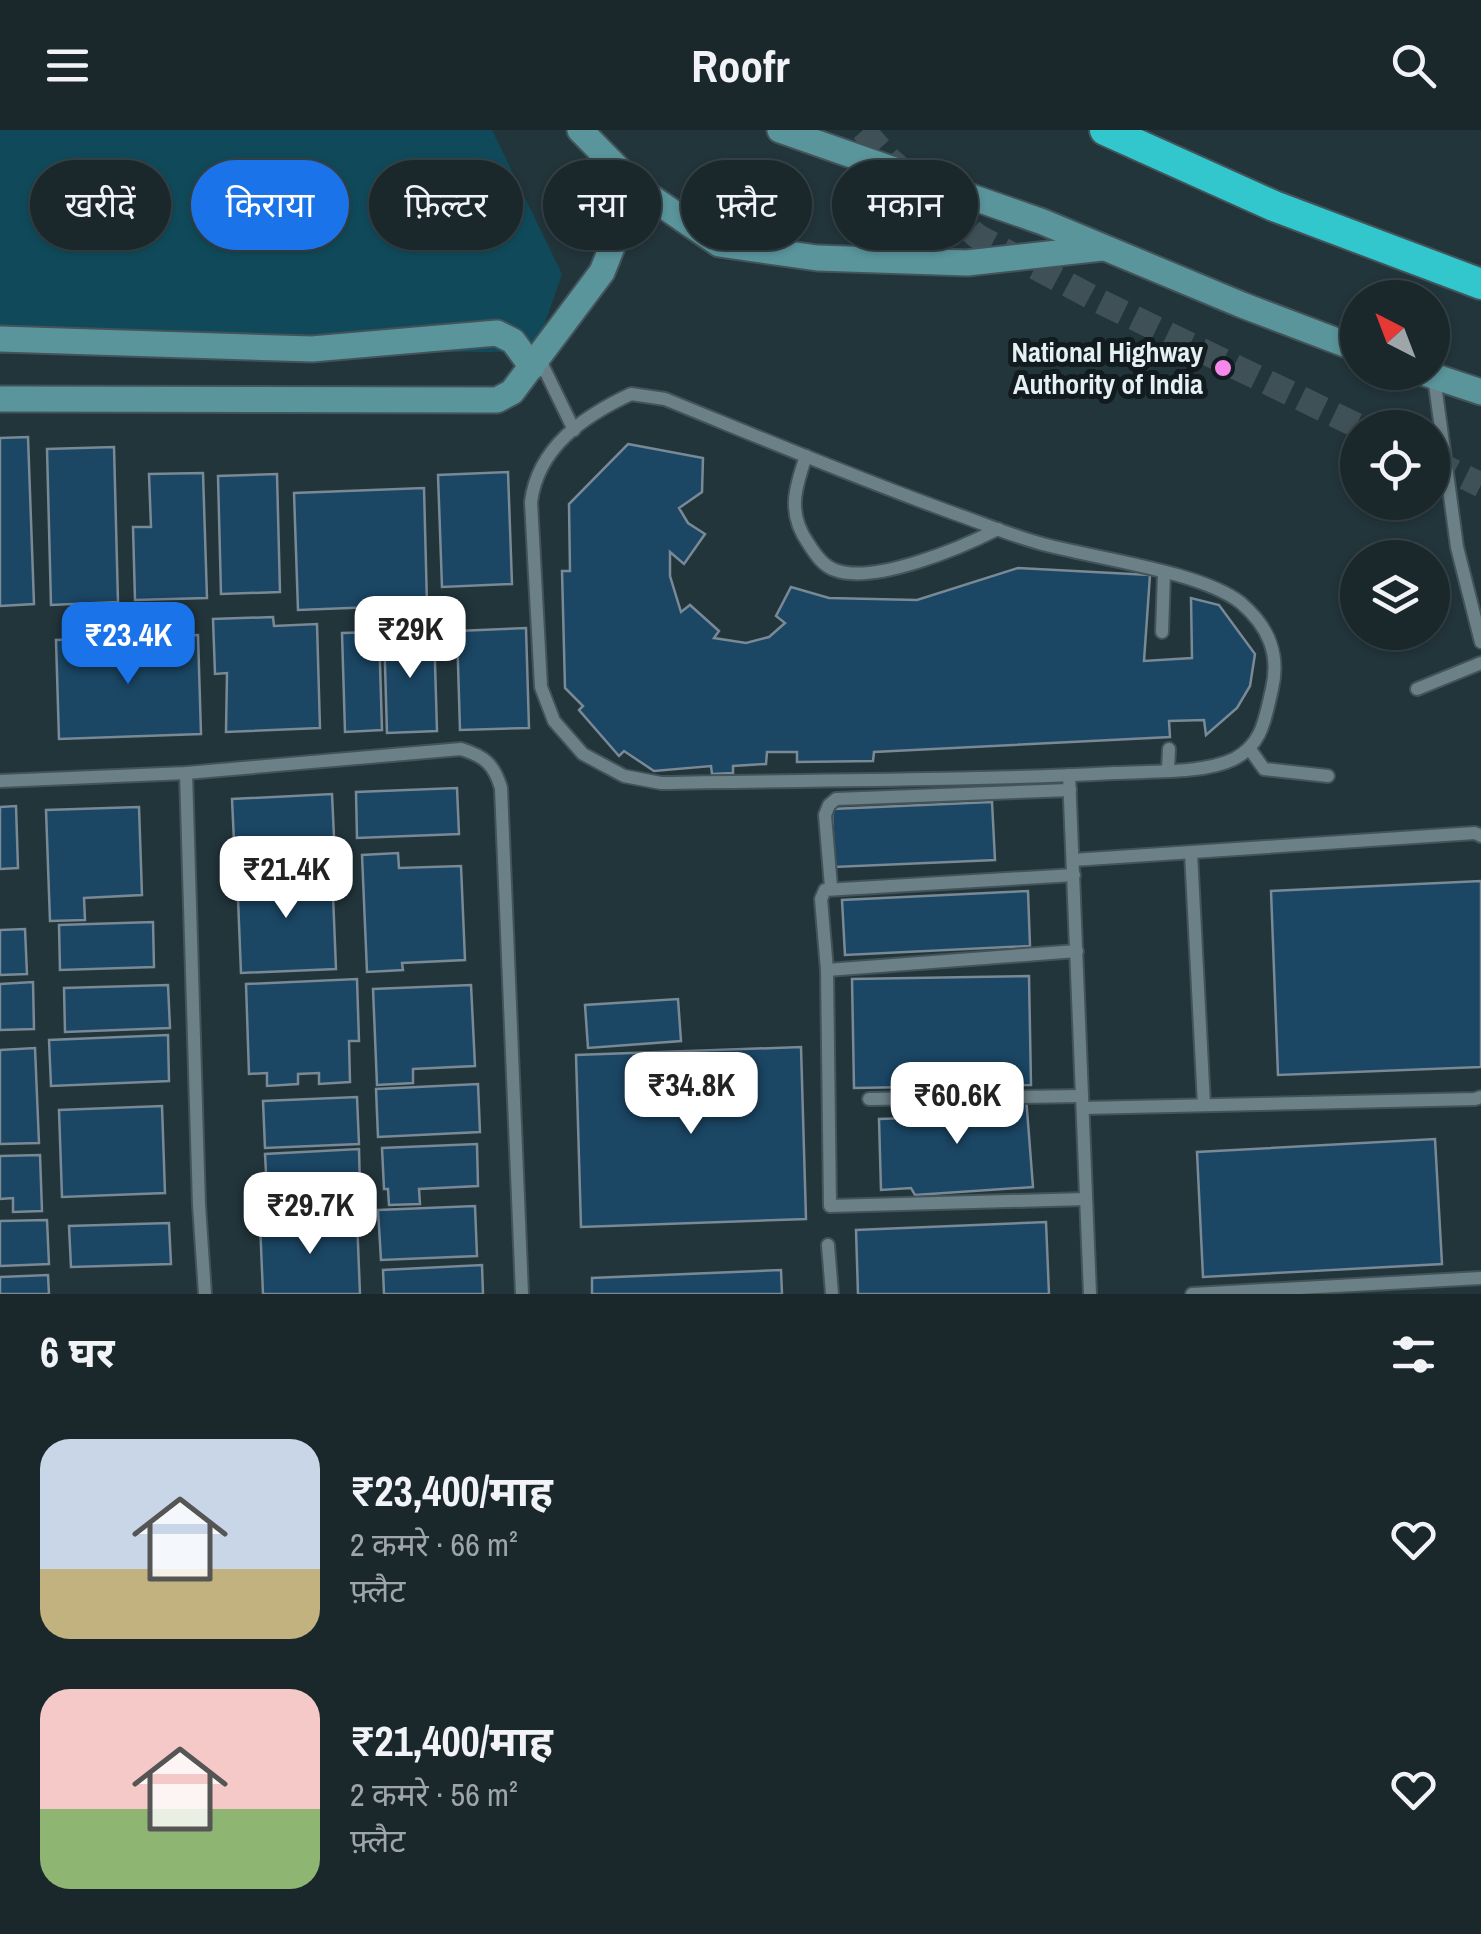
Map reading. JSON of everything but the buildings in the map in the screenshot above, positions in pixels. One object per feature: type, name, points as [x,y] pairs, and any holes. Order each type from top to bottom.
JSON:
[{"type":"highway","points":[[1104,130],[1274,206],[1481,284]]},
{"type":"street","points":[[580,130],[609,160]]},
{"type":"street","points":[[780,130],[1043,222],[1340,341]]},
{"type":"street","points":[[661,204],[719,244],[817,258],[967,262],[1105,248]]},
{"type":"street","points":[[0,400],[497,400],[512,392],[536,363],[602,272],[611,250]]},
{"type":"street","points":[[0,339],[312,349],[471,333],[497,334],[513,341],[536,363]]},
{"type":"street","points":[[1450,382],[1481,392]]},
{"type":"lane","points":[[536,363],[574,430]]},
{"type":"lane","points":[[1431,390],[1457,547],[1481,642]]},
{"type":"lane","points":[[1069,782],[661,783],[624,776],[583,754],[554,720],[541,686],[531,502],[534,479],[544,457],[596,410],[631,394],[665,399],[1037,542],[1164,573],[1219,591],[1240,602],[1261,624],[1274,648],[1276,670],[1262,734],[1232,759],[1214,766],[1069,782],[836,799],[825,815],[831,887],[821,900],[827,970],[830,1206],[1086,1199]]},
{"type":"lane","points":[[806,456],[793,492],[794,516],[818,558],[836,570],[892,570],[972,542],[998,528]]},
{"type":"lane","points":[[1162,632],[1164,573]]},
{"type":"lane","points":[[1417,689],[1481,663]]},
{"type":"lane","points":[[1249,748],[1264,769],[1328,776]]},
{"type":"lane","points":[[0,781],[186,773],[462,749],[482,756],[496,771],[501,788],[522,1294]]},
{"type":"lane","points":[[1168,749],[1168,770]]},
{"type":"lane","points":[[186,773],[198,1205],[205,1294]]},
{"type":"lane","points":[[1069,782],[1090,1294]]},
{"type":"lane","points":[[1073,860],[1475,833],[1481,836]]},
{"type":"lane","points":[[1191,853],[1204,1105]]},
{"type":"lane","points":[[831,887],[1074,876]]},
{"type":"lane","points":[[827,970],[1077,951]]},
{"type":"lane","points":[[869,1098],[1204,1105],[1481,1097]]},
{"type":"lane","points":[[828,1245],[832,1294]]},
{"type":"lane","points":[[1192,1294],[1481,1278]]},
{"type":"shaded area","points":[[0,130],[492,130],[507,160],[369,160],[369,250],[523,250],[523,194],[543,235],[543,250],[550,250],[562,274],[535,352],[0,354]]},
{"type":"tunnel","points":[[863,130],[890,160],[977,236],[1095,299],[1340,417]]},
{"type":"tunnel","points":[[1450,470],[1481,485]]},
{"type":"place","name":"National Highway Authority of India","points":[[1223,368]]}]
